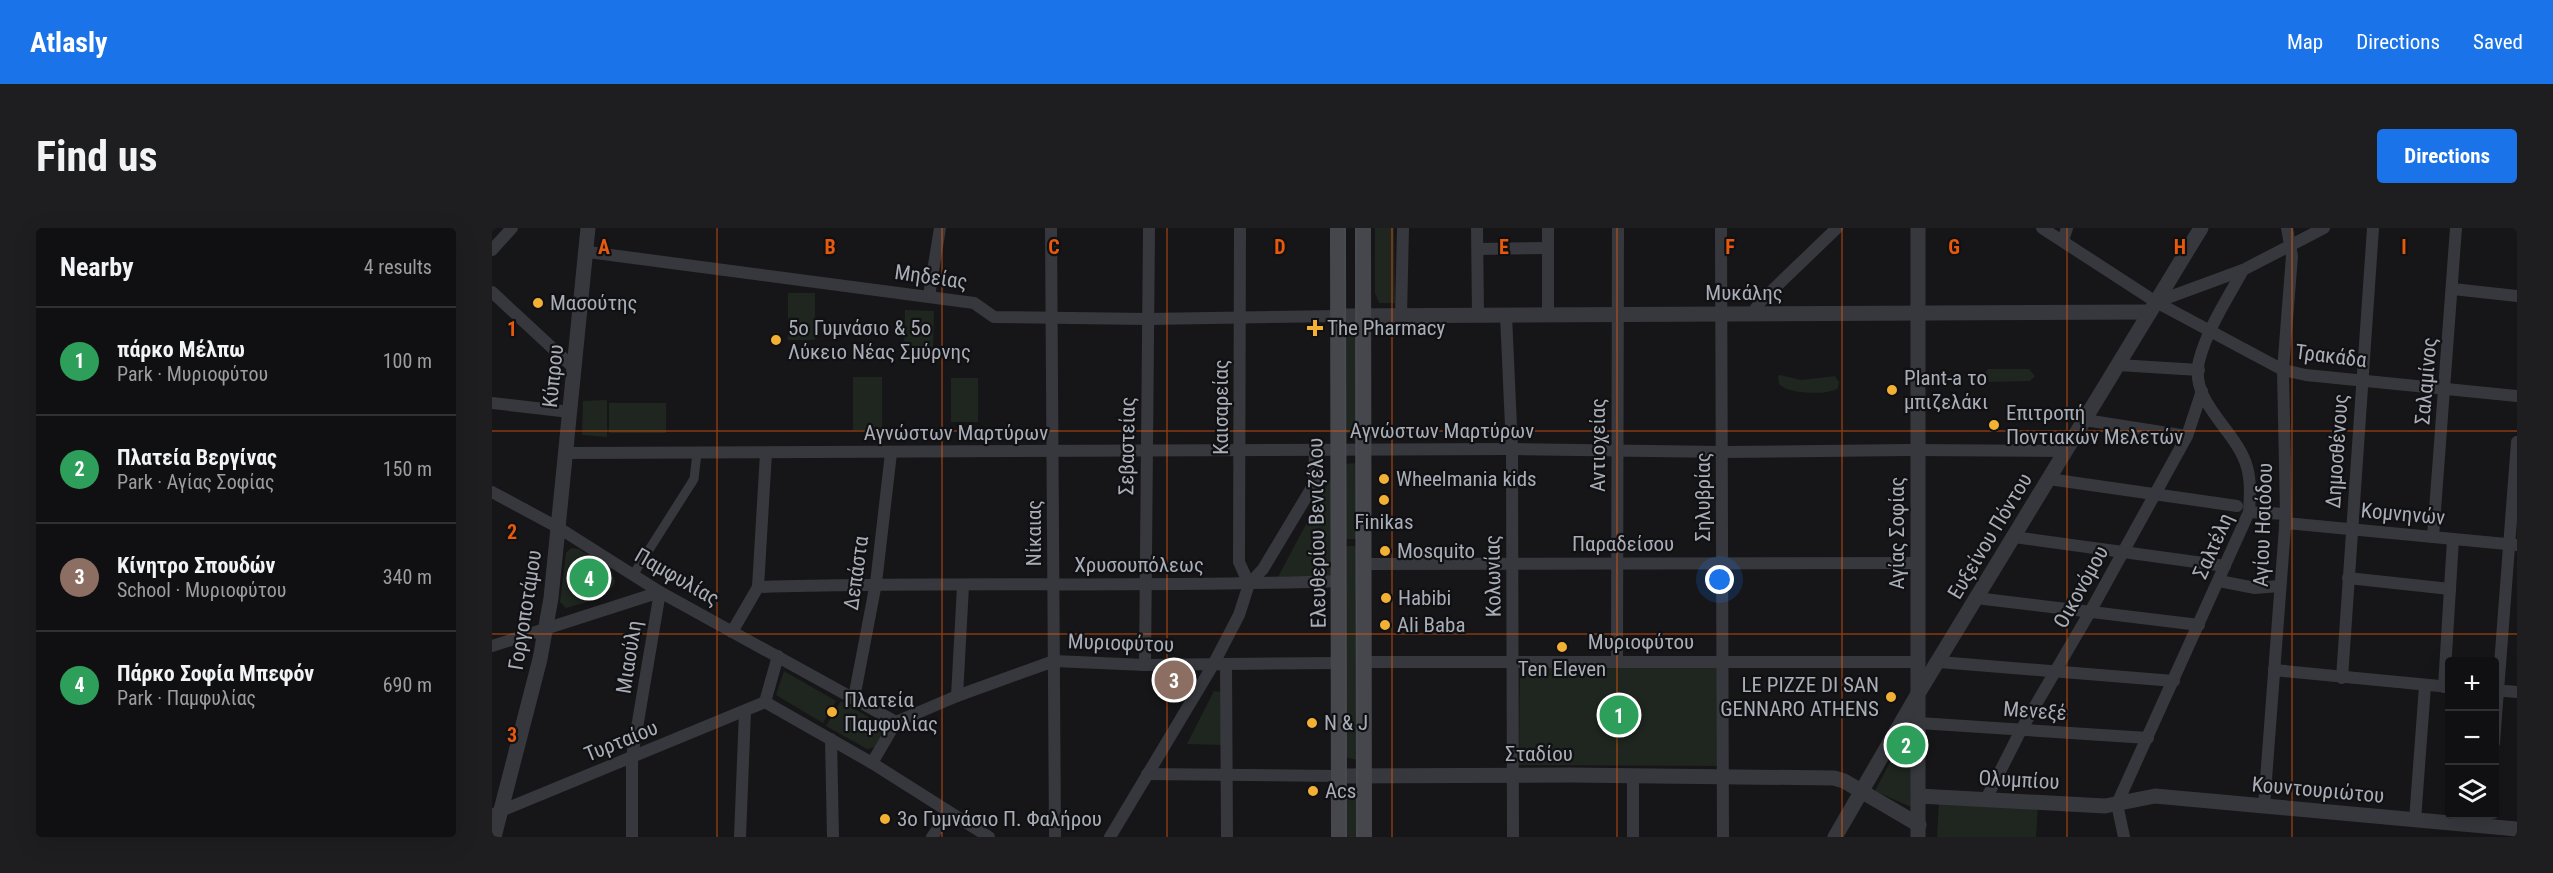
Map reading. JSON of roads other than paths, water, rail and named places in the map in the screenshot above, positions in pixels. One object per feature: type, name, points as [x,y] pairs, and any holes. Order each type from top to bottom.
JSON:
[{"type":"main road","name":"Ελευθερίου Βενιζέλου","points":[[1338,228],[1339,837]]},
{"type":"main road","name":"Ελευθερίου Βενιζέλου","points":[[1363,228],[1364,837]]},
{"type":"street","points":[[492,250],[512,228]]},
{"type":"street","points":[[929,296],[940,228]]},
{"type":"street","name":"Νίκαιας","points":[[1051,228],[1055,837]]},
{"type":"street","name":"Σεβαστείας","points":[[1144,665],[1149,228]]},
{"type":"street","name":"Καισαρείας","points":[[1240,228],[1239,562],[1249,584]]},
{"type":"street","points":[[1401,316],[1403,228]]},
{"type":"street","points":[[1477,228],[1478,315]]},
{"type":"street","points":[[1548,228],[1548,315]]},
{"type":"street","name":"Αντιοχείας","points":[[1617,662],[1618,228]]},
{"type":"street","name":"Σηλυβρίας","points":[[1721,228],[1723,837]]},
{"type":"street","points":[[1752,314],[1761,301],[1837,228]]},
{"type":"street","name":"Αγίας Σοφίας","points":[[1918,228],[1919,831]]},
{"type":"street","name":"Τρακάδα","points":[[2042,228],[2065,234],[2153,307],[2212,330],[2254,356],[2283,370],[2517,396]]},
{"type":"street","name":"Ευξείνου Πόντου","points":[[1834,837],[1866,794],[1919,692],[2201,228]]},
{"type":"street","name":"Αγίου Ησιόδου","points":[[2264,806],[2285,518],[2283,370],[2291,244],[2287,228]]},
{"type":"street","points":[[2153,307],[2243,270],[2324,228]]},
{"type":"street","name":"Δημοσθένους","points":[[2342,678],[2373,228]]},
{"type":"street","name":"Σαλαμίνος","points":[[2433,537],[2456,228]]},
{"type":"street","name":"Κύπρου","points":[[559,528],[589,229]]},
{"type":"street","points":[[1478,249],[1548,248]]},
{"type":"street","name":"Μηδείας","points":[[588,252],[974,303],[994,317],[1148,320],[1338,316]]},
{"type":"street","name":"Σαλτέλη","points":[[2117,804],[2249,512],[2250,486],[2247,466],[2202,391],[2199,370],[2199,362],[2212,330],[2243,270]]},
{"type":"street","points":[[2453,289],[2517,296]]},
{"type":"street","points":[[492,292],[575,369]]},
{"type":"street","name":"Μυκάλης","points":[[1338,316],[1918,314],[2153,307]]},
{"type":"street","name":"Κολωνίας","points":[[1506,315],[1512,449],[1513,837]]},
{"type":"street","points":[[2118,365],[2199,370]]},
{"type":"street","name":"Οικονόμου","points":[[1986,798],[2021,730],[2090,612],[2187,436],[2202,391]]},
{"type":"street","points":[[492,402],[570,412]]},
{"type":"street","points":[[2085,420],[2187,436]]},
{"type":"street","points":[[2499,673],[2513,545],[2517,442]]},
{"type":"street","name":"Αγνώστων Μαρτύρων","points":[[567,453],[1241,452],[1512,449],[1722,452],[2066,451]]},
{"type":"street","points":[[1110,837],[1147,774],[1220,664],[1249,584],[1263,569],[1314,484],[1315,451]]},
{"type":"street","points":[[633,575],[694,479],[697,453]]},
{"type":"street","points":[[732,632],[758,587],[766,453]]},
{"type":"street","name":"Δεπάστα","points":[[854,698],[876,584],[891,453]]},
{"type":"street","points":[[2049,479],[2238,506]]},
{"type":"street","name":"Παμφυλίας","points":[[492,492],[559,528],[660,592],[896,722]]},
{"type":"street","name":"Κομνηνών","points":[[2249,512],[2351,529],[2513,545]]},
{"type":"street","name":"Γοργοποτάμου","points":[[494,837],[496,814],[540,659],[559,528]]},
{"type":"street","points":[[2014,537],[2225,566]]},
{"type":"street","points":[[2448,657],[2453,539]]},
{"type":"street","name":"Παραδείσου","points":[[1363,564],[1918,563]]},
{"type":"street","points":[[2348,578],[2450,589]]},
{"type":"street","name":"Χρυσουπόλεως","points":[[758,587],[876,584],[1249,584],[1340,581]]},
{"type":"street","points":[[2219,581],[2255,588],[2280,586]]},
{"type":"street","points":[[957,696],[963,585]]},
{"type":"street","points":[[492,646],[660,592]]},
{"type":"street","name":"Μιαούλη","points":[[632,837],[632,757],[660,592]]},
{"type":"street","points":[[1976,598],[2199,625]]},
{"type":"street","points":[[1919,646],[1930,652],[1947,648]]},
{"type":"street","points":[[778,656],[765,702],[872,763],[989,837]]},
{"type":"street","name":"Μυριοφύτου","points":[[896,722],[957,696],[1054,661],[1144,665],[1340,663]]},
{"type":"street","name":"Μυριοφύτου","points":[[1363,662],[1919,662]]},
{"type":"street","points":[[1939,662],[2174,681]]},
{"type":"street","points":[[1220,664],[1228,775],[1227,837]]},
{"type":"street","points":[[2274,670],[2445,687]]},
{"type":"street","points":[[2415,820],[2425,686]]},
{"type":"street","points":[[2499,691],[2517,692]]},
{"type":"street","name":"Τυρταίου","points":[[496,814],[765,702]]},
{"type":"street","points":[[740,837],[745,711]]},
{"type":"street","points":[[872,763],[896,722]]},
{"type":"street","name":"Μενεξέ","points":[[1919,723],[2148,738]]},
{"type":"street","points":[[831,739],[833,837]]},
{"type":"street","name":"Σταδίου","points":[[1147,774],[1834,778],[1866,794],[1919,831]]},
{"type":"street","points":[[1633,776],[1633,837]]},
{"type":"street","name":"Ολυμπίου","points":[[1919,796],[2117,804]]},
{"type":"street","name":"Κουντουριώτου","points":[[2117,804],[2155,796],[2415,820],[2488,820],[2517,829]]},
{"type":"street","points":[[2117,804],[2124,837]]},
{"type":"street","points":[[932,837],[949,812]]},
{"type":"tram line","points":[[1345,228],[1346,837]]},
{"type":"tram line","points":[[1356,228],[1357,837]]},
{"type":"place","name":"Μασούτης","points":[[538,303]]},
{"type":"place","name":"The Pharmacy","points":[[1315,328]]},
{"type":"place","name":"5ο Γυμνάσιο & 5ο Λύκειο Νέας Σμύρνης","points":[[776,340]]},
{"type":"place","name":"Plant-a το μπιζελάκι","points":[[1892,390]]},
{"type":"place","name":"Επιτροπή Ποντιακών Μελετών","points":[[1994,425]]},
{"type":"place","name":"Wheelmania kids","points":[[1384,479]]},
{"type":"place","name":"Finikas","points":[[1384,500]]},
{"type":"place","name":"Mosquito","points":[[1385,551]]},
{"type":"place","name":"Πάρκο Σοφία Μπεφόν","points":[[589,578]]},
{"type":"place","name":"Habibi","points":[[1386,598]]},
{"type":"place","name":"Ali Baba","points":[[1385,625]]},
{"type":"place","name":"Ten Eleven","points":[[1562,647]]},
{"type":"place","name":"Κίνητρο Σπουδών","points":[[1174,680]]},
{"type":"place","name":"LE PIZZE DI SAN GENNARO ATHENS","points":[[1891,697]]},
{"type":"place","name":"Πλατεία Παμφυλίας","points":[[832,712]]},
{"type":"place","name":"πάρκο Μέλπω","points":[[1619,715]]},
{"type":"place","name":"N & J","points":[[1312,723]]},
{"type":"place","name":"Πλατεία Βεργίνας","points":[[1906,745]]},
{"type":"place","name":"Acs","points":[[1313,791]]},
{"type":"place","name":"3ο Γυμνάσιο Π. Φαλήρου","points":[[885,819]]}]
